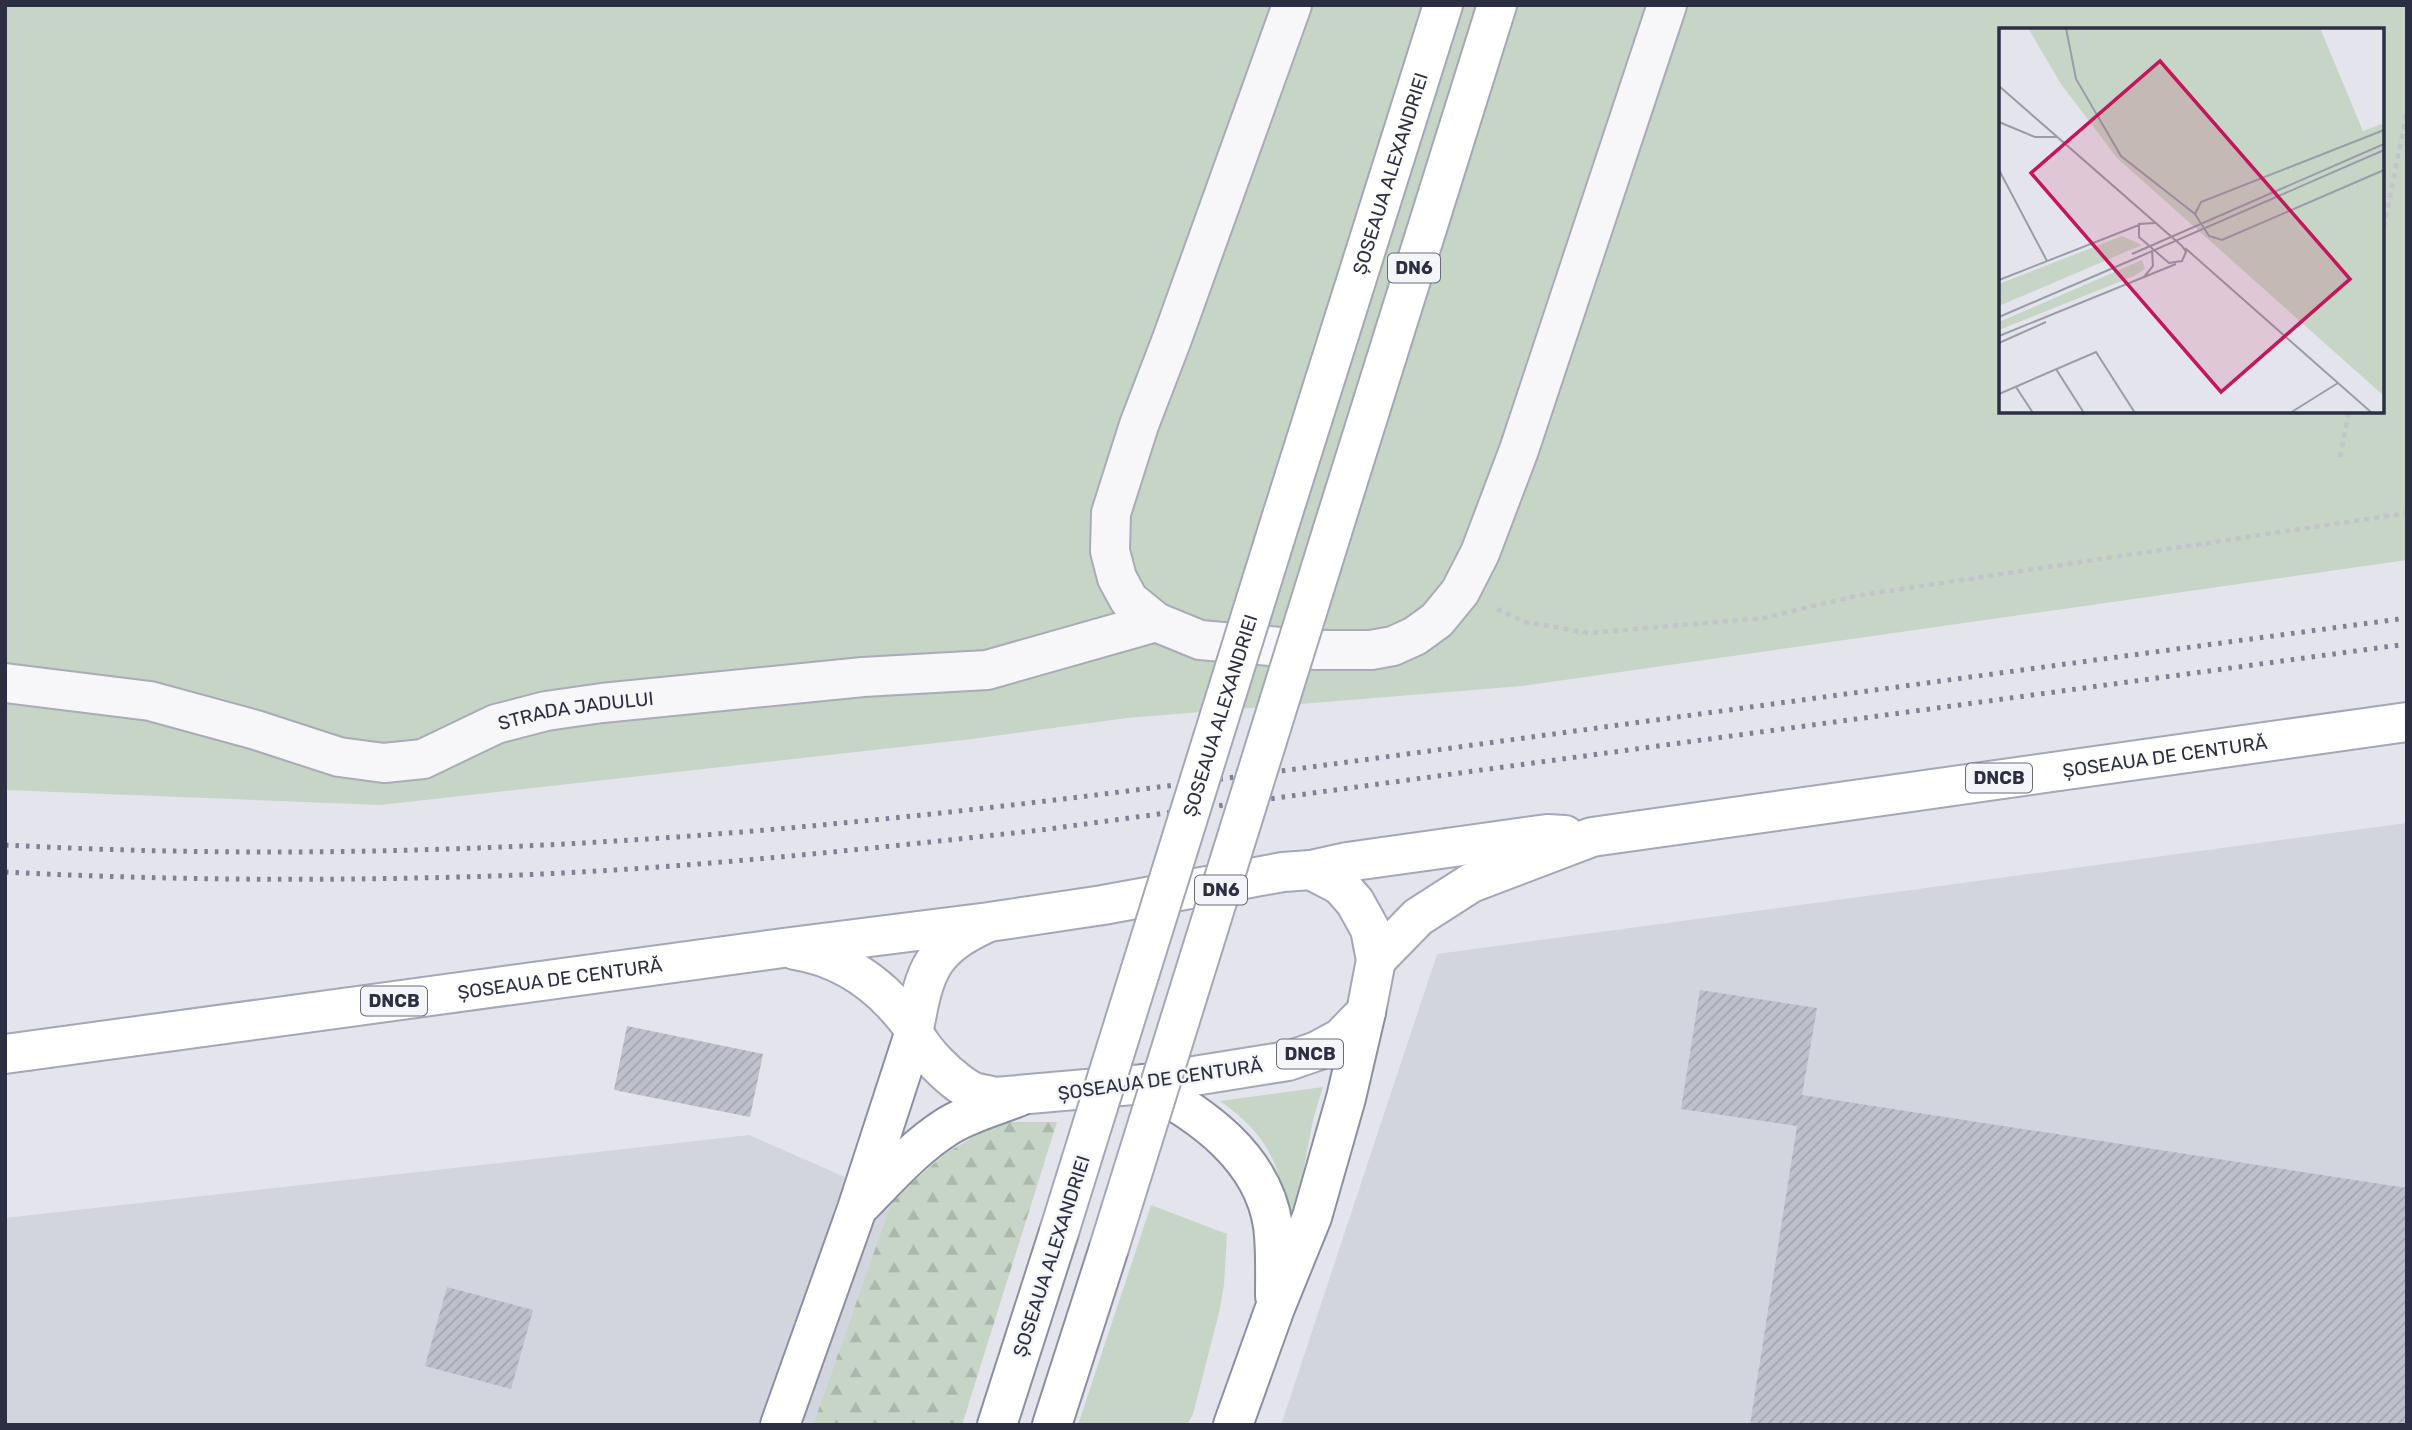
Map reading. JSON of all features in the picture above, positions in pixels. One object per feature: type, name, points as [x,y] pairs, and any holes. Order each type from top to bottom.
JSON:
[{"type":"main road","name":"ȘOSEAUA ALEXANDRIEI","points":[[997,1425],[1443,5]]},
{"type":"main road","name":"DN6","points":[[1052,1425],[1497,5]]},
{"type":"main road","name":"ȘOSEAUA DE CENTURĂ","points":[[5,1054],[989,922],[1103,905],[1283,872],[1547,834],[1591,837],[2407,722]]},
{"type":"main road","name":"ȘOSEAUA DE CENTURĂ","points":[[1376,960],[1418,917],[1471,883],[1591,837]]},
{"type":"main road","points":[[1233,1425],[1275,1308],[1312,1217],[1346,1098],[1376,960],[1370,929],[1355,902],[1340,885],[1311,870]]},
{"type":"main road","name":"ȘOSEAUA DE CENTURĂ","points":[[914,1031],[921,991],[930,969],[945,948],[961,935],[989,922]]},
{"type":"main road","name":"ȘOSEAUA DE CENTURĂ","points":[[783,948],[810,952],[860,975],[888,996],[931,1056],[954,1079],[972,1091],[995,1097],[1144,1084],[1288,1062],[1341,1038],[1366,1012]]},
{"type":"main road","points":[[780,1425],[857,1209],[914,1031]]},
{"type":"main road","points":[[1144,1084],[1179,1102],[1207,1123],[1253,1170],[1266,1199],[1273,1225],[1275,1308]]},
{"type":"main road","points":[[857,1209],[906,1159],[930,1139],[960,1121],[1018,1097]]},
{"type":"street","points":[[1292,5],[1139,425],[1111,513],[1110,551],[1117,578],[1129,600],[1156,622],[1200,640],[1316,650],[1371,650],[1393,646],[1415,636],[1437,620],[1460,592],[1480,553],[1519,450],[1667,5]]},
{"type":"street","name":"STRADA JADULUI","points":[[5,683],[150,701],[256,730],[340,757],[384,763],[423,759],[496,724],[546,711],[863,677],[987,670],[1156,622]]},
{"type":"path","points":[[2384,227],[2407,111]]},
{"type":"path","points":[[2340,457],[2349,413]]},
{"type":"path","points":[[1460,592],[1525,622],[1589,633],[1601,632],[1764,618],[1855,596],[2407,513]]},
{"type":"shaded area","points":[[2407,823],[2407,1425],[1281,1425],[1437,954]]},
{"type":"shaded area","points":[[749,1135],[893,1198],[813,1425],[5,1425],[5,1218]]},
{"type":"green space","points":[[5,5],[2407,5],[2407,560],[1522,686],[1127,718],[972,739],[380,805],[5,790]]},
{"type":"green space","points":[[1323,1087],[1313,1120],[1295,1214],[1291,1218],[1281,1180],[1269,1151],[1250,1126],[1220,1101]]},
{"type":"green space","points":[[1007,1122],[1057,1122],[962,1425],[813,1425],[893,1198],[948,1152],[982,1132]]},
{"type":"green space","points":[[1151,1205],[1227,1234],[1224,1285],[1219,1313],[1193,1414],[1187,1425],[1078,1425]]},
{"type":"building","points":[[1700,990],[1817,1008],[1802,1095],[2407,1188],[2407,1425],[1750,1425],[1797,1126],[1681,1109]]},
{"type":"building","points":[[627,1026],[763,1054],[750,1117],[614,1090]]},
{"type":"building","points":[[447,1287],[533,1310],[511,1389],[425,1366]]},
{"type":"railway","points":[[5,845],[214,852],[424,850],[633,840],[842,823],[1219,779],[2407,618]]},
{"type":"railway","points":[[5,872],[233,879],[461,877],[606,870],[824,853],[1041,830],[2407,644]]}]
